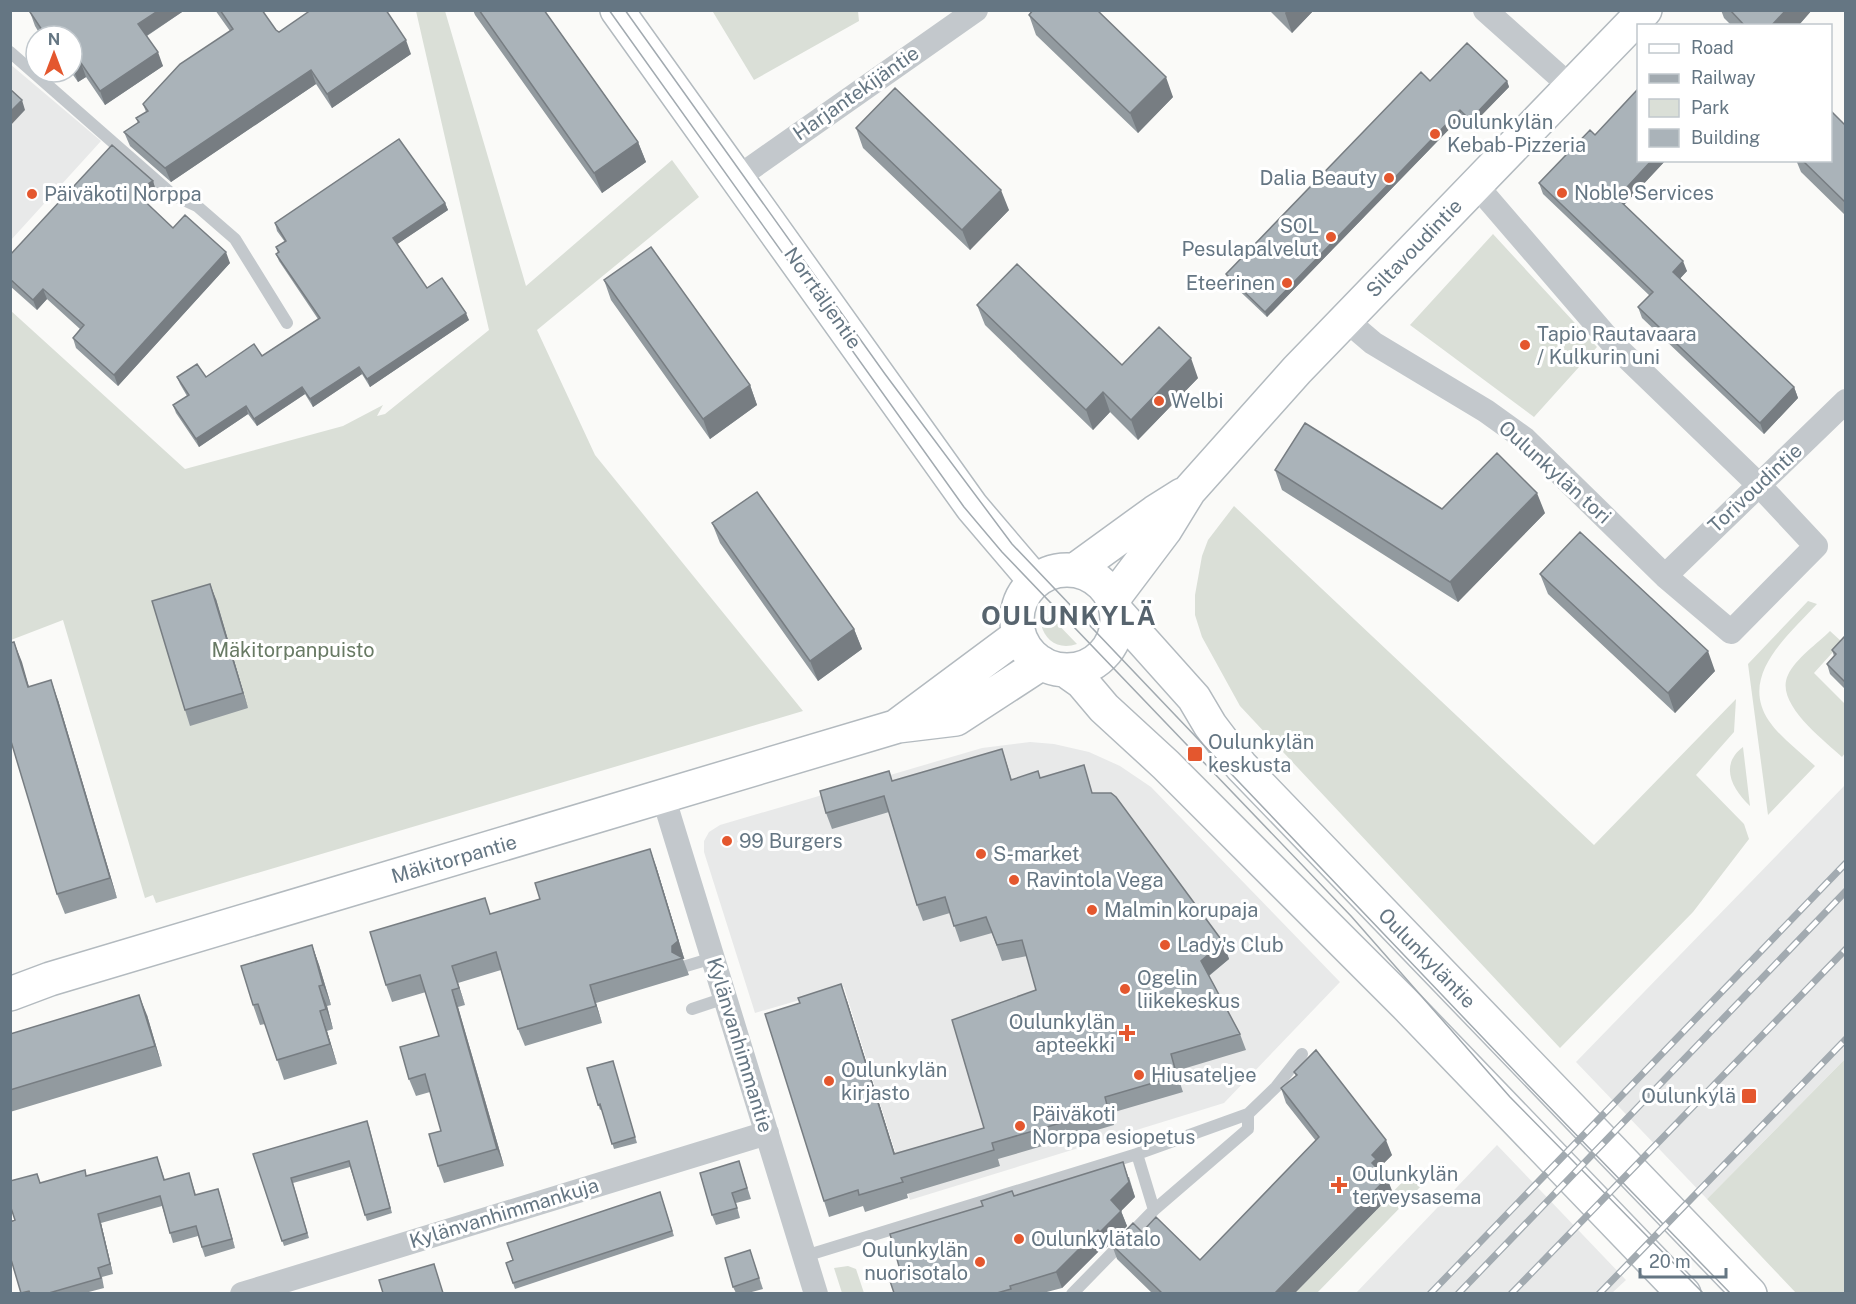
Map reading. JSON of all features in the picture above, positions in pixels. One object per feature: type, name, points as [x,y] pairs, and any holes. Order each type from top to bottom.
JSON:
[{"type":"main road","name":"Norrtäljentie","points":[[618,10],[972,507],[1035,581]]},
{"type":"main road","name":"Siltavoudintie","points":[[1115,606],[1189,491],[1346,320],[1645,10]]},
{"type":"main road","name":"Siltavoudintie","points":[[1075,570],[1155,512],[1189,491]]},
{"type":"main road","points":[[1054,667],[1080,668],[1094,663],[1105,653],[1115,633],[1115,606],[1097,580],[1075,570],[1052,572],[1035,581],[1021,600],[1018,612],[1019,635],[1024,646],[1054,667],[1082,682],[1104,708],[1166,765],[1359,961],[1408,1007],[1684,1293]]},
{"type":"main road","name":"Oulunkyläntie","points":[[1115,606],[1194,698],[1210,725],[1241,766],[1750,1293]]},
{"type":"main road","name":"Mäkitorpantie","points":[[898,726],[1019,635]]},
{"type":"main road","name":"Mäkitorpantie","points":[[10,994],[50,979],[898,726],[956,719],[1054,667]]},
{"type":"street","name":"Harjantekijäntie","points":[[737,178],[976,10]]},
{"type":"street","points":[[1485,10],[1570,86]]},
{"type":"street","points":[[1476,185],[1613,344],[1759,486]]},
{"type":"street","name":"Oulunkylän tori","points":[[1346,320],[1373,343],[1486,411],[1525,439],[1665,576],[1731,632],[1816,546],[1759,486]]},
{"type":"street","name":"Torivoudintie","points":[[1665,576],[1845,401]]},
{"type":"street","name":"Kylänvanhimmantie","points":[[663,796],[816,1293]]},
{"type":"street","name":"Kylänvanhimmankuja","points":[[242,1293],[767,1133]]},
{"type":"lane","points":[[10,52],[173,195],[197,206],[235,239],[287,322]]},
{"type":"lane","points":[[686,966],[713,958]]},
{"type":"lane","points":[[692,1009],[725,998]]},
{"type":"lane","points":[[805,1256],[1137,1154],[1248,1114],[1276,1087],[1302,1054]]},
{"type":"lane","points":[[1072,1293],[1154,1210],[1248,1129],[1248,1114]]},
{"type":"lane","points":[[1137,1154],[1154,1210]]},
{"type":"shaded area","name":"Päiväkoti Norppa","points":[[10,64],[24,76],[24,84],[34,84],[101,141],[10,240]]},
{"type":"shaded area","points":[[1030,742],[1054,744],[1089,752],[1120,766],[1151,787],[1340,982],[1224,1103],[910,1200],[844,987],[755,1013],[704,852],[704,841],[709,832],[720,825],[982,748]]},
{"type":"shaded area","points":[[1845,785],[1845,1059],[1707,1199],[1576,1062]]},
{"type":"shaded area","points":[[1497,1145],[1626,1280],[1612,1293],[1356,1293]]},
{"type":"green space","points":[[716,10],[858,11],[859,21],[754,80],[713,12]]},
{"type":"green space","name":"Mäkitorpanpuisto","points":[[416,11],[445,11],[526,286],[672,160],[699,197],[537,330],[595,455],[803,711],[156,903],[153,895],[145,898],[63,620],[11,640],[10,310],[185,469],[343,426],[383,405],[377,416],[385,414],[489,330]]},
{"type":"green space","points":[[1493,234],[1597,347],[1534,417],[1410,325]]},
{"type":"green space","points":[[1234,506],[1594,845],[1736,699],[1734,732],[1696,775],[1744,824],[1749,839],[1693,912],[1560,1048],[1240,706],[1202,637],[1195,615],[1195,595],[1202,556],[1208,540]]},
{"type":"green space","points":[[1808,601],[1817,604],[1771,657],[1763,672],[1759,688],[1761,704],[1769,721],[1784,739],[1815,766],[1768,815],[1748,664]]},
{"type":"green space","points":[[1050,616],[1077,644],[1059,645],[1046,636],[1041,624]]},
{"type":"green space","points":[[1830,631],[1842,642],[1814,673],[1845,704],[1845,753],[1842,757],[1813,731],[1794,709],[1786,686],[1788,675],[1796,663]]},
{"type":"green space","points":[[1743,747],[1750,806],[1734,785],[1730,769],[1731,761]]},
{"type":"green space","points":[[1845,1059],[1845,1293],[1796,1293],[1707,1199]]},
{"type":"green space","points":[[1415,1169],[1422,1174],[1424,1183],[1317,1293],[1294,1294]]},
{"type":"green space","points":[[848,1266],[856,1269],[864,1293],[842,1293],[834,1268]]},
{"type":"building","points":[[32,10],[159,10],[138,24],[158,52],[100,91],[84,67],[84,24],[38,24],[30,12]]},
{"type":"building","points":[[220,10],[262,10],[279,32],[311,10],[386,10],[406,40],[327,94],[311,70],[165,168],[124,132],[139,122],[136,118],[148,111],[143,104],[180,64],[233,29]]},
{"type":"building","points":[[479,10],[544,10],[638,142],[594,173]]},
{"type":"building","points":[[1033,10],[1097,10],[1166,77],[1130,113],[1029,15]]},
{"type":"building","points":[[1730,10],[1786,10],[1773,24],[1743,24]]},
{"type":"building","points":[[1467,43],[1507,81],[1470,120],[1460,110],[1265,312],[1226,274],[1421,72],[1430,81]]},
{"type":"building","points":[[895,88],[1001,190],[962,230],[856,128]]},
{"type":"building","points":[[10,89],[22,100],[10,112]]},
{"type":"building","points":[[1637,90],[1637,162],[1650,162],[1617,198],[1683,261],[1673,272],[1794,387],[1760,423],[1638,307],[1653,292],[1539,183],[1590,130],[1595,135]]},
{"type":"building","points":[[1832,112],[1845,125],[1845,202],[1804,162],[1832,162]]},
{"type":"building","points":[[399,139],[445,203],[393,238],[427,288],[442,278],[466,313],[367,379],[359,367],[310,399],[302,387],[254,419],[246,406],[196,439],[173,405],[189,395],[177,377],[197,364],[206,377],[254,344],[262,356],[320,318],[276,254],[279,252],[276,247],[286,241],[275,223]]},
{"type":"building","points":[[112,145],[153,181],[135,192],[173,228],[185,215],[226,252],[114,375],[73,338],[84,325],[43,289],[33,300],[10,279],[10,255]]},
{"type":"building","points":[[651,247],[750,385],[703,419],[604,280]]},
{"type":"building","points":[[1017,264],[1122,365],[1159,327],[1191,358],[1131,420],[1103,392],[1086,410],[977,305]]},
{"type":"building","points":[[1305,423],[1442,509],[1497,453],[1537,493],[1450,582],[1275,470]]},
{"type":"building","points":[[757,492],[854,629],[810,661],[712,523]]},
{"type":"building","points":[[1580,532],[1708,651],[1668,693],[1540,574]]},
{"type":"building","points":[[210,584],[243,693],[185,710],[152,601]]},
{"type":"building","points":[[1845,636],[1844,681],[1827,664],[1836,654],[1832,650]]},
{"type":"building","points":[[14,642],[28,687],[51,680],[110,878],[57,894],[10,738],[10,643]]},
{"type":"building","name":"Ogelin liikekeskus","points":[[1002,749],[1011,780],[1038,771],[1040,778],[1084,765],[1092,793],[1111,793],[1116,797],[1223,942],[1201,961],[1240,1034],[1171,1054],[1177,1076],[1105,1097],[1108,1109],[992,1143],[994,1150],[901,1178],[903,1182],[859,1195],[858,1190],[824,1201],[765,1014],[800,1003],[798,998],[841,984],[894,1154],[984,1128],[952,1020],[1036,990],[1022,940],[997,945],[986,917],[954,926],[945,897],[917,905],[884,796],[826,813],[820,791],[889,771],[892,781]]},
{"type":"building","points":[[650,849],[678,941],[672,946],[672,952],[683,958],[590,985],[596,1006],[518,1029],[496,952],[452,966],[459,988],[452,990],[497,1149],[438,1166],[429,1134],[441,1131],[425,1074],[409,1079],[400,1047],[439,1036],[420,975],[386,985],[370,932],[485,898],[490,914],[540,899],[535,883]]},
{"type":"building","points":[[312,945],[323,985],[319,986],[326,1009],[320,1011],[330,1044],[277,1060],[258,1004],[253,1005],[241,966]]},
{"type":"building","points":[[139,995],[155,1046],[10,1090],[10,1034]]},
{"type":"building","name":"Oulunkylän terveysasema","points":[[1316,1050],[1386,1140],[1372,1155],[1376,1159],[1372,1163],[1387,1178],[1275,1293],[1162,1293],[1112,1245],[1133,1223],[1142,1232],[1156,1217],[1200,1260],[1319,1137],[1281,1088],[1297,1075],[1294,1072]]},
{"type":"building","points":[[613,1061],[635,1137],[612,1144],[587,1068]]},
{"type":"building","points":[[367,1121],[390,1208],[365,1215],[349,1161],[291,1178],[307,1233],[282,1241],[253,1154]]},
{"type":"building","points":[[157,1157],[164,1180],[189,1173],[195,1195],[218,1189],[232,1239],[202,1247],[196,1226],[170,1233],[160,1196],[98,1214],[110,1264],[98,1268],[101,1278],[49,1293],[30,1293],[29,1291],[21,1293],[10,1256],[10,1222],[15,1220],[10,1205],[10,1181],[37,1174],[40,1183],[85,1170],[86,1176]]},
{"type":"building","points":[[739,1161],[747,1188],[732,1193],[737,1208],[712,1215],[700,1173]]},
{"type":"building","name":"Oulunkylätalo","points":[[1123,1162],[1129,1182],[1111,1200],[1121,1211],[1100,1232],[1098,1230],[1056,1272],[1010,1286],[1011,1289],[997,1293],[894,1293],[890,1281],[902,1277],[890,1234],[983,1206],[981,1201],[1012,1191],[1014,1196]]},
{"type":"building","points":[[660,1192],[672,1231],[513,1283],[506,1263],[513,1260],[507,1243]]},
{"type":"building","points":[[750,1250],[759,1278],[733,1287],[725,1258]]},
{"type":"building","points":[[434,1264],[443,1293],[383,1293],[379,1280]]},
{"type":"tram line","points":[[609,10],[964,507],[1002,552],[1351,916],[1510,1097],[1704,1294]]},
{"type":"tram line","points":[[625,10],[885,374],[1012,544],[1525,1082],[1731,1294]]},
{"type":"railway","points":[[1430,1294],[1846,863]]},
{"type":"railway","points":[[1458,1294],[1846,891]]},
{"type":"railway","points":[[1511,1294],[1846,949]]},
{"type":"railway","points":[[1599,1294],[1846,1039]]},
{"type":"place","name":"Oulunkylän Kebab-Pizzeria","points":[[1435,134]]},
{"type":"place","name":"Dalia Beauty","points":[[1389,178]]},
{"type":"place","name":"Noble Services","points":[[1562,193]]},
{"type":"place","name":"Päiväkoti Norppa","points":[[32,194]]},
{"type":"place","name":"SOL Pesulapalvelut","points":[[1331,237]]},
{"type":"place","name":"Eteerinen","points":[[1287,283]]},
{"type":"place","name":"Tapio Rautavaara / Kulkurin uni","points":[[1525,345]]},
{"type":"place","name":"Welbi","points":[[1159,401]]},
{"type":"place","name":"Oulunkylän keskusta","points":[[1195,754]]},
{"type":"place","name":"99 Burgers","points":[[727,841]]},
{"type":"place","name":"S-market","points":[[981,854]]},
{"type":"place","name":"Ravintola Vega","points":[[1014,880]]},
{"type":"place","name":"Malmin korupaja","points":[[1092,910]]},
{"type":"place","name":"Lady's Club","points":[[1165,945]]},
{"type":"place","name":"Ogelin liikekeskus","points":[[1125,989]]},
{"type":"place","name":"Oulunkylän apteekki","points":[[1127,1033]]},
{"type":"place","name":"Hiusateljee","points":[[1139,1075]]},
{"type":"place","name":"Oulunkylän kirjasto","points":[[829,1081]]},
{"type":"place","name":"Oulunkylä","points":[[1749,1096]]},
{"type":"place","name":"Päiväkoti Norppa esiopetus","points":[[1020,1126]]},
{"type":"place","name":"Oulunkylän terveysasema","points":[[1339,1185]]},
{"type":"place","name":"Oulunkylätalo","points":[[1019,1239]]},
{"type":"place","name":"Oulunkylän nuorisotalo","points":[[980,1262]]},
{"type":"district","name":"OULUNKYLÄ","points":[[1069,616]]}]
